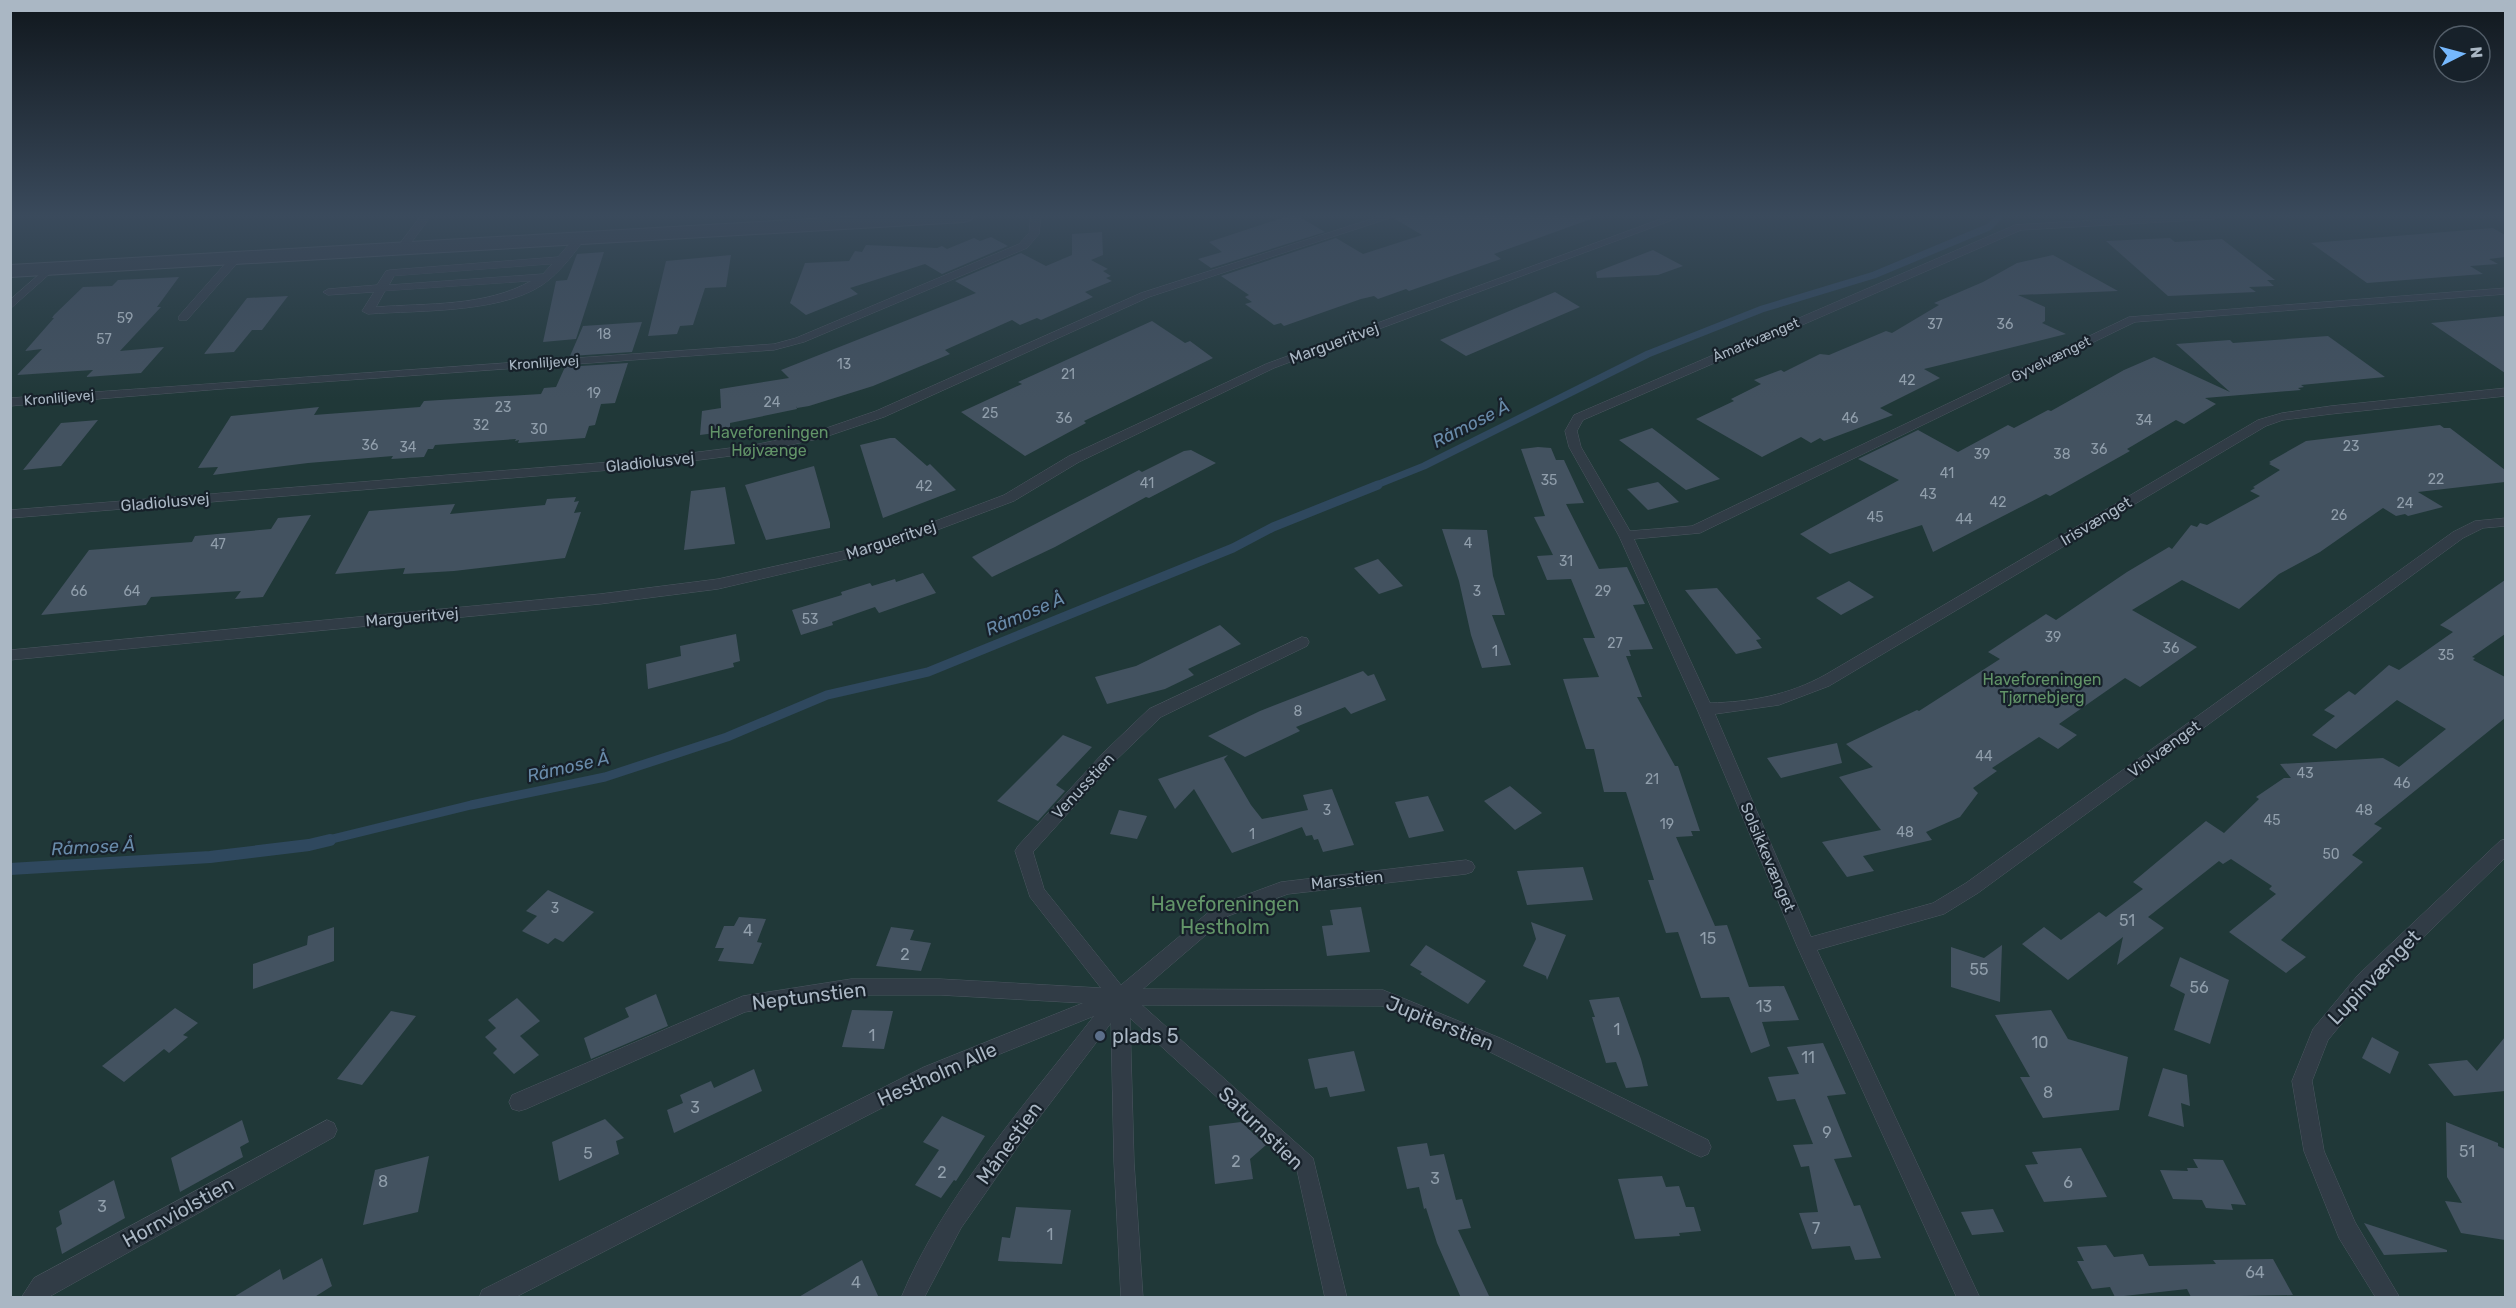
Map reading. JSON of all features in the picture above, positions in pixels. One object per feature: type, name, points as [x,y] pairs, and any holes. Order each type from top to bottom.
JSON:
[{"type":"lane","points":[[10,306],[40,277]]},
{"type":"lane","points":[[183,318],[219,277]]},
{"type":"lane","points":[[388,277],[368,311],[486,302],[516,294],[546,277]]},
{"type":"lane","points":[[328,292],[545,277]]},
{"type":"lane","name":"Kronliljevej","points":[[10,402],[774,347],[800,340],[949,277]]},
{"type":"lane","name":"Gladiolusvej","points":[[10,514],[636,464],[754,449],[818,435],[880,414],[1145,295],[1202,277]]},
{"type":"lane","name":"Margueritvej","points":[[10,655],[600,599],[718,584],[879,547],[1009,498],[1074,459],[1270,366],[1512,277]]},
{"type":"lane","name":"Åmarkvænget","points":[[1578,418],[1903,277]]},
{"type":"lane","name":"Gyvelvænget","points":[[1626,536],[1695,530],[2133,319],[2505,291]]},
{"type":"lane","name":"Irisvænget","points":[[1705,709],[1734,708],[1771,702],[1804,692],[1858,663],[2262,423],[2282,417],[2331,410],[2505,392]]},
{"type":"lane","name":"Solsikkevænget","points":[[1578,418],[1571,431],[1575,447],[1626,536],[1705,709],[1806,946],[1969,1298]]},
{"type":"lane","name":"Violvænget","points":[[1806,946],[1938,909],[1982,881],[2458,535],[2480,525],[2505,522]]},
{"type":"lane","name":"Venusstien","points":[[1120,997],[1036,892],[1024,851],[1109,757],[1155,713],[1302,642]]},
{"type":"lane","name":"Lupinvænget","points":[[2389,1298],[2347,1230],[2314,1150],[2302,1081],[2320,1035],[2365,981],[2505,846]]},
{"type":"lane","name":"Marsstien","points":[[1120,997],[1222,911],[1287,887],[1466,867]]},
{"type":"lane","name":"Neptunstien","points":[[519,1102],[743,1004],[851,987],[940,987],[1120,997]]},
{"type":"lane","points":[[1120,997],[1124,1162],[1132,1298]]},
{"type":"lane","name":"Jupiterstien","points":[[1120,997],[1383,998],[1493,1044],[1701,1147]]},
{"type":"lane","name":"Hestholm Alle","points":[[490,1298],[931,1073],[1120,997]]},
{"type":"lane","name":"Månestien","points":[[912,1298],[959,1212],[1018,1128],[1120,997]]},
{"type":"lane","name":"Saturnstien","points":[[1120,997],[1306,1165],[1336,1298]]},
{"type":"lane","name":"Hornviolstien","points":[[32,1298],[42,1286],[327,1130]]},
{"type":"green space","points":[[10,277],[2505,277],[2505,1297],[11,1297]]},
{"type":"building","points":[[179,277],[157,307],[161,307],[120,351],[164,347],[141,373],[86,377],[93,370],[17,375],[42,349],[25,351],[54,318],[52,318],[54,315],[83,287],[112,286],[118,280]]},
{"type":"building","points":[[568,277],[596,277],[576,339],[543,342],[556,281],[567,280]]},
{"type":"building","points":[[662,277],[728,277],[726,287],[705,288],[693,325],[680,326],[677,334],[648,336]]},
{"type":"building","points":[[800,277],[884,277],[850,288],[858,294],[806,315],[790,303]]},
{"type":"building","points":[[964,277],[1108,277],[1106,278],[1112,281],[1085,292],[1093,297],[1041,320],[1037,318],[1020,325],[1012,320],[945,350],[950,354],[873,386],[809,406],[797,408],[796,406],[797,409],[730,423],[730,431],[700,435],[702,411],[721,408],[720,389],[789,378],[781,370],[976,293],[955,281]]},
{"type":"building","points":[[1223,277],[1449,277],[1378,299],[1374,296],[1361,299],[1284,326],[1281,323],[1274,325],[1245,304],[1252,302],[1245,297],[1249,295]]},
{"type":"building","points":[[1992,277],[2093,277],[2118,291],[2018,295],[2045,307],[2045,321],[2042,323],[2066,334],[1924,369],[1940,378],[1880,408],[1893,415],[1824,441],[1820,438],[1811,443],[1801,437],[1762,457],[1696,419],[1734,401],[1731,399],[1761,384],[1754,380],[1781,370],[1784,372],[1820,354],[1829,355],[1886,331],[1892,333],[1939,305],[1934,303]]},
{"type":"building","points":[[2147,277],[2271,277],[2275,280],[2267,280],[2274,286],[2249,287],[2256,292],[2168,296]]},
{"type":"building","points":[[2359,277],[2444,277],[2367,283]]},
{"type":"building","points":[[1555,292],[1580,307],[1466,356],[1440,340]]},
{"type":"building","points":[[288,296],[262,330],[252,330],[234,352],[204,354],[247,298]]},
{"type":"building","points":[[2505,316],[2505,373],[2431,323]]},
{"type":"building","points":[[1152,321],[1185,343],[1190,341],[1213,358],[1084,421],[1086,423],[1025,456],[961,412],[1022,384],[1018,382]]},
{"type":"building","points":[[642,322],[632,352],[570,356],[583,326]]},
{"type":"building","points":[[2328,336],[2385,377],[2301,385],[2304,387],[2298,388],[2301,390],[2205,398],[2216,404],[2184,424],[2176,420],[2127,449],[2130,451],[2050,496],[2046,494],[1933,552],[1922,525],[1830,554],[1800,534],[1899,480],[1858,459],[1918,430],[1958,452],[2008,425],[2014,428],[2048,410],[2051,411],[2124,370],[2154,357],[2230,392],[2176,344],[2230,340],[2233,343]]},
{"type":"building","points":[[628,363],[615,403],[601,404],[595,425],[589,426],[585,438],[518,443],[519,440],[515,441],[516,439],[435,445],[433,449],[428,449],[424,457],[391,459],[393,456],[308,463],[213,475],[218,467],[198,468],[231,416],[319,407],[314,415],[420,407],[424,401],[541,394],[544,388],[556,387],[565,367]]},
{"type":"building","points":[[98,420],[61,466],[23,470],[61,423]]},
{"type":"building","points":[[2440,425],[2450,428],[2505,470],[2505,482],[2418,492],[2443,507],[2408,516],[2405,514],[2396,516],[2383,508],[2320,552],[2279,574],[2239,609],[2182,580],[2132,610],[2197,647],[2140,687],[2125,678],[2059,724],[2077,735],[2058,749],[2039,737],[1992,768],[1997,771],[1973,788],[1978,793],[1960,817],[1926,832],[1932,840],[1863,856],[1874,871],[1847,877],[1822,842],[1881,830],[1839,777],[1873,767],[1846,744],[1919,711],[2000,659],[1988,652],[2046,614],[2056,620],[2127,572],[2169,547],[2172,549],[2191,525],[2197,527],[2200,523],[2207,525],[2260,496],[2250,491],[2280,470],[2269,462],[2306,441]]},
{"type":"building","points":[[1652,428],[1720,479],[1686,490],[1619,440]]},
{"type":"building","points":[[895,438],[927,466],[930,464],[956,490],[883,518],[860,445]]},
{"type":"building","points":[[1551,448],[1556,460],[1564,460],[1584,503],[1566,504],[1599,569],[1627,567],[1645,604],[1633,605],[1653,649],[1629,650],[1631,656],[1626,656],[1642,697],[1637,697],[1675,766],[1678,766],[1700,831],[1691,831],[1693,836],[1676,837],[1715,926],[1727,925],[1749,987],[1784,986],[1799,1020],[1762,1022],[1770,1046],[1751,1053],[1729,997],[1701,998],[1678,932],[1666,933],[1648,880],[1654,880],[1626,792],[1604,792],[1594,749],[1586,749],[1563,679],[1599,677],[1583,638],[1595,638],[1571,579],[1547,580],[1537,556],[1553,555],[1534,517],[1545,516],[1521,449]]},
{"type":"building","points":[[1191,450],[1216,463],[1149,498],[1146,497],[1055,547],[992,577],[972,557],[1139,470],[1142,472],[1184,451]]},
{"type":"building","points":[[814,466],[830,528],[766,540],[745,485]]},
{"type":"building","points":[[1658,482],[1679,502],[1648,510],[1627,489]]},
{"type":"building","points":[[725,487],[735,544],[684,550],[691,491]]},
{"type":"building","points":[[576,497],[574,502],[579,501],[574,513],[581,512],[565,558],[454,571],[403,574],[405,568],[335,574],[369,511],[455,504],[450,514],[545,505],[547,499]]},
{"type":"building","points":[[311,515],[263,597],[235,599],[241,591],[151,597],[146,605],[41,615],[89,550],[192,542],[195,536],[271,529],[278,518]]},
{"type":"building","points":[[1442,529],[1487,530],[1493,576],[1505,615],[1492,615],[1511,665],[1482,668],[1471,635],[1459,581]]},
{"type":"building","points":[[1378,559],[1403,586],[1379,594],[1354,568]]},
{"type":"building","points":[[923,573],[936,593],[879,613],[875,607],[832,622],[833,625],[801,635],[792,610],[842,595],[841,592],[870,583],[872,586],[895,579],[896,582]]},
{"type":"building","points":[[2505,580],[2505,634],[2472,657],[2475,658],[2473,660],[2505,677],[2505,718],[2374,824],[2382,828],[2352,855],[2363,862],[2281,940],[2306,957],[2286,973],[2229,932],[2276,894],[2269,889],[2272,886],[2231,859],[2223,864],[2219,861],[2148,917],[2164,928],[2117,965],[2123,937],[2068,980],[2022,944],[2044,927],[2061,940],[2099,912],[2106,917],[2143,889],[2133,882],[2206,821],[2224,833],[2259,799],[2256,797],[2284,778],[2291,778],[2280,764],[2383,758],[2399,767],[2446,729],[2397,700],[2336,749],[2312,735],[2335,716],[2324,710],[2349,691],[2355,695],[2389,665],[2399,670],[2453,632],[2440,625]]},
{"type":"building","points":[[1849,581],[1874,597],[1841,615],[1816,598]]},
{"type":"building","points":[[1717,588],[1761,639],[1756,640],[1762,648],[1736,654],[1685,590]]},
{"type":"building","points":[[1220,625],[1241,644],[1188,669],[1194,675],[1165,689],[1107,704],[1095,677],[1136,666]]},
{"type":"building","points":[[736,634],[740,661],[733,663],[734,667],[648,689],[646,664],[681,656],[680,646]]},
{"type":"building","points":[[1363,671],[1368,676],[1374,674],[1386,700],[1351,714],[1345,707],[1296,727],[1300,731],[1245,757],[1208,736],[1260,711]]},
{"type":"building","points":[[1063,735],[1092,747],[1056,785],[1065,791],[1038,821],[997,801]]},
{"type":"building","points":[[1837,743],[1842,763],[1781,778],[1767,758]]},
{"type":"building","points":[[1228,755],[1224,759],[1251,805],[1262,819],[1308,810],[1303,795],[1332,789],[1354,845],[1323,852],[1318,839],[1314,840],[1312,835],[1306,836],[1302,827],[1232,853],[1194,789],[1175,809],[1158,779]]},
{"type":"building","points":[[1510,786],[1542,813],[1515,830],[1484,801]]},
{"type":"building","points":[[1428,796],[1444,831],[1409,838],[1395,802]]},
{"type":"building","points":[[1119,810],[1147,816],[1137,839],[1110,834]]},
{"type":"building","points":[[1583,867],[1593,900],[1527,905],[1517,871]]},
{"type":"building","points":[[548,890],[594,912],[563,942],[555,938],[548,944],[522,931],[537,916],[526,911]]},
{"type":"building","points":[[1361,907],[1370,952],[1327,956],[1322,926],[1333,925],[1330,910]]},
{"type":"building","points":[[739,917],[766,919],[757,942],[762,943],[753,964],[718,961],[724,948],[715,948],[724,926],[734,926]]},
{"type":"building","points":[[1531,922],[1566,935],[1547,980],[1546,976],[1523,966],[1536,939]]},
{"type":"building","points":[[334,927],[334,961],[253,989],[253,964],[307,945],[308,936]]},
{"type":"building","points":[[891,927],[914,930],[910,940],[931,943],[921,971],[876,966]]},
{"type":"building","points":[[1426,945],[1486,981],[1468,1004],[1420,974],[1422,972],[1410,965]]},
{"type":"building","points":[[2002,945],[2000,1002],[1951,987],[1951,947],[1984,958]]},
{"type":"building","points":[[2180,957],[2229,980],[2210,1044],[2174,1030],[2185,994],[2170,986]]},
{"type":"building","points":[[656,994],[668,1026],[591,1059],[584,1038],[629,1017],[625,1008]]},
{"type":"building","points":[[1619,997],[1648,1086],[1626,1088],[1616,1062],[1606,1063],[1589,1000]]},
{"type":"building","points":[[517,998],[540,1021],[520,1036],[539,1055],[514,1074],[493,1053],[497,1049],[485,1037],[496,1028],[488,1020]]},
{"type":"building","points":[[175,1008],[198,1023],[183,1035],[188,1037],[169,1053],[164,1049],[124,1082],[102,1066]]},
{"type":"building","points":[[852,1010],[893,1011],[884,1049],[842,1047]]},
{"type":"building","points":[[2051,1010],[2068,1039],[2128,1057],[2119,1110],[2043,1118],[2020,1077],[2030,1077],[1995,1015]]},
{"type":"building","points":[[391,1011],[416,1016],[362,1085],[337,1079]]},
{"type":"building","points":[[2372,1037],[2399,1052],[2390,1074],[2362,1058]]},
{"type":"building","points":[[2505,1037],[2505,1091],[2454,1096],[2428,1064],[2467,1060],[2477,1071]]},
{"type":"building","points":[[1823,1043],[1846,1094],[1827,1096],[1852,1157],[1834,1159],[1854,1206],[1860,1205],[1881,1258],[1855,1260],[1850,1246],[1812,1249],[1799,1213],[1818,1212],[1809,1166],[1801,1167],[1793,1145],[1813,1144],[1795,1099],[1777,1101],[1768,1077],[1799,1074],[1787,1047]]},
{"type":"building","points":[[1354,1051],[1365,1091],[1330,1097],[1327,1087],[1315,1089],[1308,1059]]},
{"type":"building","points":[[2163,1068],[2187,1075],[2190,1106],[2181,1103],[2184,1127],[2148,1116]]},
{"type":"building","points":[[754,1069],[762,1091],[674,1133],[667,1110],[683,1103],[680,1095],[711,1081],[714,1088]]},
{"type":"building","points":[[942,1116],[985,1136],[956,1181],[954,1180],[941,1198],[915,1185],[939,1150],[923,1142]]},
{"type":"building","points":[[605,1119],[624,1138],[616,1141],[619,1154],[559,1181],[552,1142]]},
{"type":"building","points":[[242,1120],[249,1142],[240,1147],[243,1157],[180,1192],[171,1158]]},
{"type":"building","points":[[1241,1122],[1266,1145],[1250,1159],[1253,1179],[1215,1184],[1209,1126]]},
{"type":"building","points":[[2446,1122],[2498,1143],[2498,1146],[2505,1149],[2505,1240],[2461,1233],[2445,1201],[2462,1203],[2447,1177]]},
{"type":"building","points":[[1427,1143],[1430,1156],[1444,1154],[1456,1200],[1462,1199],[1471,1228],[1458,1230],[1490,1298],[1461,1298],[1437,1243],[1426,1208],[1424,1209],[1419,1187],[1407,1189],[1397,1147]]},
{"type":"building","points":[[2081,1148],[2107,1197],[2044,1202],[2025,1165],[2038,1164],[2032,1152]]},
{"type":"building","points":[[429,1156],[418,1212],[363,1225],[375,1170]]},
{"type":"building","points":[[2193,1159],[2223,1160],[2246,1205],[2231,1204],[2233,1210],[2206,1208],[2202,1200],[2173,1199],[2160,1170],[2188,1171],[2187,1168],[2198,1168]]},
{"type":"building","points":[[1662,1176],[1666,1187],[1679,1186],[1686,1207],[1694,1207],[1701,1231],[1679,1233],[1680,1236],[1635,1239],[1618,1179]]},
{"type":"building","points":[[114,1180],[125,1218],[62,1254],[56,1228],[62,1224],[59,1211]]},
{"type":"building","points":[[1016,1207],[1071,1210],[1062,1264],[998,1261],[1002,1237],[1010,1238]]},
{"type":"building","points":[[1993,1209],[2004,1232],[1972,1235],[1961,1212]]},
{"type":"building","points":[[2364,1223],[2447,1250],[2447,1252],[2384,1255]]},
{"type":"building","points":[[2106,1245],[2114,1257],[2143,1254],[2149,1266],[2216,1264],[2213,1260],[2273,1259],[2293,1295],[2191,1297],[2187,1289],[2115,1297],[2110,1287],[2092,1289],[2077,1261],[2084,1261],[2077,1247]]},
{"type":"building","points":[[322,1258],[332,1286],[313,1298],[232,1298],[280,1269],[283,1280]]},
{"type":"building","points":[[862,1260],[879,1298],[797,1298]]},
{"type":"waterway","name":"Råmose Å","points":[[1374,486],[1424,466],[1648,354],[1762,309],[1867,277]]},
{"type":"waterway","name":"Råmose Å","points":[[324,841],[471,805],[605,777],[727,737],[827,695],[928,672],[1233,548],[1273,527],[1378,485]]},
{"type":"waterway","name":"Råmose Å","points":[[10,869],[210,857],[309,845],[330,840]]},
{"type":"place","name":"plads 5","points":[[1100,1036]]},
{"type":"park label","name":"Haveforeningen Højvænge","points":[[769,441]]},
{"type":"park label","name":"Haveforeningen Tjørnebjerg","points":[[2042,688]]},
{"type":"park label","name":"Haveforeningen Hestholm","points":[[1225,916]]}]
